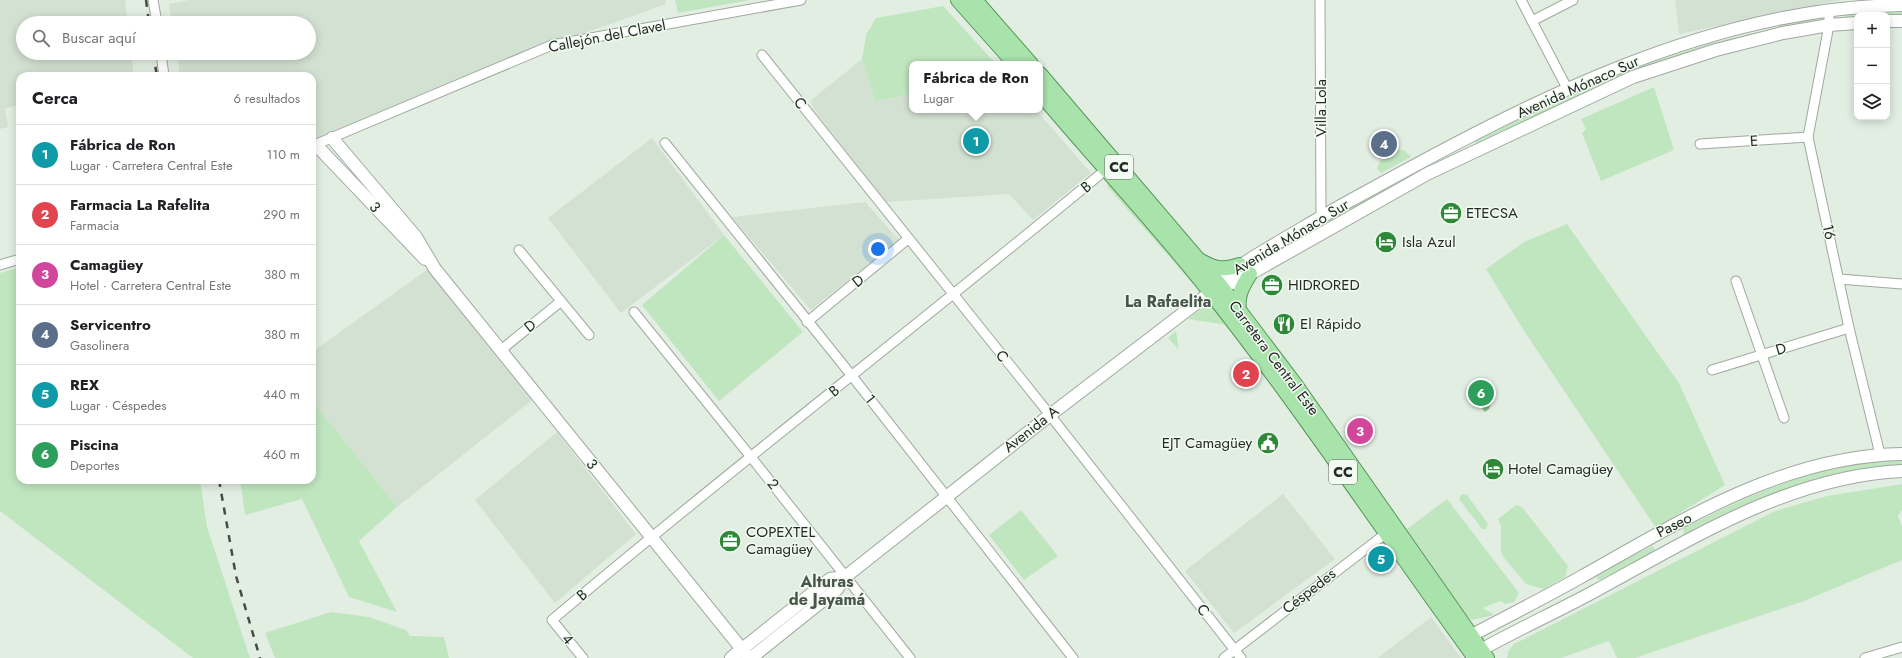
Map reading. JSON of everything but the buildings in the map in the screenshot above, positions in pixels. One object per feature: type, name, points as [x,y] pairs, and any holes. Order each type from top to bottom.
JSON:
[{"type":"main road","points":[[958,0],[1012,61]]},
{"type":"main road","points":[[975,0],[1028,61]]},
{"type":"main road","name":"Avenida Mónaco Sur","points":[[1215,288],[1233,283],[1245,270],[1321,216],[1462,141],[1624,65],[1678,45],[1787,17],[1829,9],[1902,5]]},
{"type":"main road","points":[[1890,22],[1902,20]]},
{"type":"main road","name":"Avenida Mónaco Sur","points":[[1245,270],[1321,233],[1427,174],[1634,77],[1716,50],[1829,25],[1854,23]]},
{"type":"main road","name":"Carretera Central Este","points":[[1043,78],[1110,166],[1215,288],[1239,311],[1295,384],[1390,530]]},
{"type":"main road","name":"Carretera Central Este","points":[[1043,96],[1200,260],[1215,288],[1286,391],[1390,530],[1479,655]]},
{"type":"main road","name":"3","points":[[332,138],[416,237],[435,269]]},
{"type":"main road","points":[[1462,141],[1468,154]]},
{"type":"main road","name":"3","points":[[316,147],[435,269],[748,655]]},
{"type":"main road","points":[[1421,162],[1427,174]]},
{"type":"main road","points":[[1321,216],[1321,233]]},
{"type":"main road","points":[[1200,260],[1210,266],[1224,270],[1245,270],[1238,300],[1239,311]]},
{"type":"main road","name":"Avenida A","points":[[731,658],[748,655],[795,623],[837,589],[845,577],[946,496],[1215,288]]},
{"type":"main road","name":"Paseo","points":[[1467,638],[1665,529],[1729,497],[1783,475],[1843,459],[1880,454],[1902,454]]},
{"type":"main road","name":"Paseo","points":[[1479,655],[1677,547],[1758,506],[1795,493],[1834,482],[1882,472],[1902,471]]},
{"type":"main road","points":[[1665,529],[1677,547]]},
{"type":"main road","name":"Avenida A","points":[[748,655],[788,613],[830,579],[845,577]]},
{"type":"main road","points":[[788,613],[795,623]]},
{"type":"street","points":[[154,0],[156,16]]},
{"type":"street","name":"Callejón del Clavel","points":[[316,144],[552,45],[801,0]]},
{"type":"street","name":"Villa Lola","points":[[1320,0],[1321,216]]},
{"type":"street","points":[[1521,0],[1568,90]]},
{"type":"street","points":[[1532,21],[1573,0]]},
{"type":"street","name":"16","points":[[1829,9],[1829,25],[1808,137],[1849,328],[1880,454]]},
{"type":"street","name":"C","points":[[762,56],[1050,415],[1241,658]]},
{"type":"street","points":[[162,60],[163,72]]},
{"type":"street","name":"E","points":[[1700,144],[1808,137]]},
{"type":"street","name":"1","points":[[665,143],[807,322],[852,376],[1073,658]]},
{"type":"street","name":"B","points":[[552,620],[650,536],[954,295],[1110,166]]},
{"type":"street","name":"D","points":[[807,322],[908,239]]},
{"type":"street","points":[[519,250],[589,336]]},
{"type":"street","points":[[0,265],[16,260]]},
{"type":"street","points":[[1839,279],[1902,284]]},
{"type":"street","points":[[1736,281],[1763,354],[1784,418]]},
{"type":"street","name":"D","points":[[501,350],[560,302]]},
{"type":"street","name":"2","points":[[634,312],[910,658]]},
{"type":"street","name":"D","points":[[1712,370],[1849,328]]},
{"type":"street","name":"Céspedes","points":[[1224,658],[1390,530]]},
{"type":"street","name":"4","points":[[552,620],[583,658]]},
{"type":"street","points":[[1865,658],[1902,647]]},
{"type":"shaded area","points":[[0,0],[125,0],[127,16],[16,16],[16,60],[132,60],[133,72],[16,72],[16,106],[5,108],[8,127],[0,129]]},
{"type":"shaded area","points":[[189,0],[665,0],[666,4],[552,45],[316,143],[316,72],[179,72],[178,60],[316,60],[316,16],[171,16],[169,4]]},
{"type":"shaded area","points":[[675,0],[750,0],[678,13]]},
{"type":"shaded area","points":[[1675,0],[1842,0],[1679,34]]},
{"type":"shaded area","points":[[943,6],[993,61],[909,61],[909,95],[875,101],[862,59],[866,35],[876,18]]},
{"type":"shaded area","points":[[1890,12],[1902,12],[1902,16],[1890,16]]},
{"type":"shaded area","points":[[1846,14],[1854,14],[1854,18],[1845,17]]},
{"type":"shaded area","points":[[1815,18],[1816,21],[1630,73],[1476,143],[1474,140],[1630,69],[1712,43]]},
{"type":"shaded area","points":[[862,59],[875,101],[909,95],[909,113],[1039,113],[1091,173],[1033,220],[1009,194],[887,202],[818,115],[810,101]]},
{"type":"shaded area","points":[[1654,87],[1674,150],[1601,181],[1582,133],[1586,129],[1581,119]]},
{"type":"shaded area","points":[[652,138],[724,235],[621,313],[548,218]]},
{"type":"shaded area","points":[[1398,150],[1404,150],[1411,157],[1381,173],[1377,169],[1380,161]]},
{"type":"shaded area","points":[[1413,173],[1415,175],[1332,222],[1330,219]]},
{"type":"shaded area","points":[[1110,184],[1193,281],[1193,284],[1107,186]]},
{"type":"shaded area","points":[[865,202],[899,240],[811,310],[732,217]]},
{"type":"shaded area","points":[[1567,224],[1679,383],[1725,485],[1656,528],[1526,334],[1486,269],[1524,242]]},
{"type":"shaded area","points":[[1307,231],[1310,231],[1310,234],[1244,272],[1253,264]]},
{"type":"shaded area","points":[[724,235],[803,332],[719,401],[642,305]]},
{"type":"shaded area","points":[[431,267],[535,398],[397,507],[316,405],[316,349]]},
{"type":"shaded area","points":[[16,268],[16,484],[201,484],[207,527],[250,658],[193,658],[0,511],[0,273]]},
{"type":"shaded area","points":[[1208,306],[1213,308],[1227,325],[1188,319],[1202,308]]},
{"type":"shaded area","points":[[1176,331],[1179,350],[1168,338]]},
{"type":"shaded area","points":[[1481,381],[1493,399],[1489,409],[1485,412],[1474,398],[1474,388]]},
{"type":"shaded area","points":[[316,405],[397,507],[359,541],[397,612],[349,597],[302,499],[245,515],[241,484],[316,484]]},
{"type":"shaded area","points":[[557,432],[636,534],[555,603],[475,500]]},
{"type":"shaded area","points":[[1902,459],[1902,466],[1874,468],[1846,473],[1792,488],[1689,534],[1684,534],[1683,528],[1724,508],[1799,478],[1850,465]]},
{"type":"shaded area","points":[[1902,484],[1902,510],[1898,516],[1902,527],[1902,560],[1804,601],[1635,658],[1617,658],[1609,641],[1561,658],[1507,658],[1508,651],[1514,644],[1775,511],[1827,496]]},
{"type":"shaded area","points":[[1283,494],[1335,559],[1234,633],[1185,571]]},
{"type":"shaded area","points":[[1462,494],[1467,495],[1488,524],[1486,529],[1482,529],[1459,499]]},
{"type":"shaded area","points":[[1447,499],[1519,593],[1514,602],[1505,604],[1500,601],[1483,608],[1494,615],[1472,620],[1466,615],[1407,529]]},
{"type":"shaded area","points":[[1516,505],[1522,507],[1568,566],[1565,577],[1544,589],[1526,584],[1504,558],[1501,551],[1501,526],[1498,519]]},
{"type":"shaded area","points":[[1021,510],[1058,556],[1024,580],[989,535]]},
{"type":"shaded area","points":[[1652,546],[1655,549],[1655,552],[1600,580],[1597,579],[1597,574]]},
{"type":"shaded area","points":[[331,612],[369,617],[406,630],[410,636],[444,637],[449,658],[275,658],[265,633]]},
{"type":"shaded area","points":[[1431,617],[1461,658],[1378,658]]},
{"type":"railway","points":[[146,0],[148,16]]},
{"type":"railway","points":[[154,60],[156,72]]},
{"type":"railway","points":[[220,484],[236,576],[260,658]]},
{"type":"place","name":"Fábrica de Ron","points":[[976,141]]},
{"type":"place","name":"Servicentro","points":[[1384,144]]},
{"type":"place","name":"ETECSA","points":[[1451,213]]},
{"type":"place","name":"Isla Azul","points":[[1386,242]]},
{"type":"place","name":"HIDRORED","points":[[1272,285]]},
{"type":"place","name":"El Rápido","points":[[1284,324]]},
{"type":"place","name":"Farmacia La Rafelita","points":[[1246,374]]},
{"type":"place","name":"Piscina","points":[[1481,393]]},
{"type":"place","name":"Camagüey","points":[[1360,431]]},
{"type":"place","name":"EJT Camagüey","points":[[1268,443]]},
{"type":"place","name":"Hotel Camagüey","points":[[1493,469]]},
{"type":"place","name":"COPEXTEL Camagüey","points":[[730,541]]},
{"type":"place","name":"REX","points":[[1381,559]]},
{"type":"district","name":"La Rafaelita","points":[[1168,301]]},
{"type":"district","name":"Alturas de Jayamá","points":[[827,590]]}]
